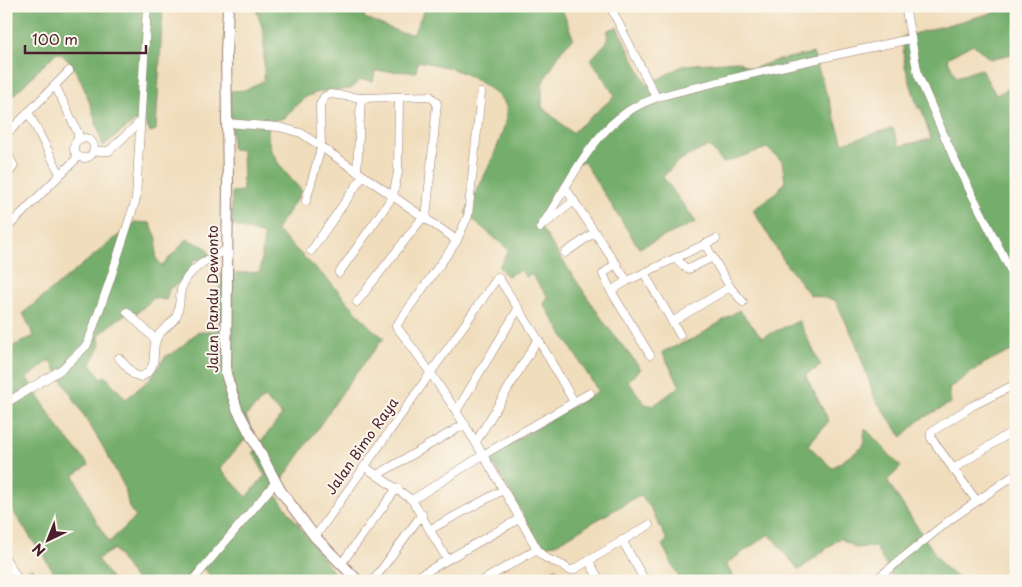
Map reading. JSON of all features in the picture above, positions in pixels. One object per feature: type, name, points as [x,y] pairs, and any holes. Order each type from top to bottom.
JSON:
[{"type":"street","points":[[6,403],[62,369],[87,345],[136,199],[139,123],[148,6]]},
{"type":"street","name":"Jalan Pandu Dewonto","points":[[228,6],[226,54],[226,374],[237,408],[276,482],[315,537],[358,581]]},
{"type":"street","points":[[610,6],[656,98]]},
{"type":"street","points":[[906,6],[910,39],[918,75],[940,129],[1016,281]]},
{"type":"street","points":[[574,201],[540,228],[566,189],[581,162],[611,125],[632,107],[656,98],[801,62],[910,39]]},
{"type":"street","points":[[6,135],[69,71]]},
{"type":"street","points":[[56,84],[78,133],[78,140]]},
{"type":"street","points":[[481,93],[468,216],[456,242],[396,326],[431,370],[457,410],[519,519],[546,560],[561,563],[571,570],[649,525]]},
{"type":"street","points":[[306,201],[321,148],[320,106],[322,99],[330,94],[361,98],[430,96],[437,102],[424,218],[357,302]]},
{"type":"street","points":[[311,251],[360,174],[361,98]]},
{"type":"street","points":[[338,273],[393,196],[398,172],[399,98]]},
{"type":"street","points":[[28,112],[60,174]]},
{"type":"street","points":[[94,152],[109,151],[139,123]]},
{"type":"street","points":[[227,123],[292,129],[393,196],[451,236],[456,242]]},
{"type":"street","points":[[84,138],[90,140],[94,145],[94,152],[91,157],[84,159],[78,157],[74,151],[74,145],[78,140],[84,138]]},
{"type":"street","points":[[6,152],[14,166],[6,176]]},
{"type":"street","points":[[8,224],[78,157]]},
{"type":"street","points":[[566,189],[628,281]]},
{"type":"street","points":[[565,253],[595,232]]},
{"type":"street","points":[[611,291],[716,239]]},
{"type":"street","points":[[705,244],[711,258],[730,287],[743,302]]},
{"type":"street","points":[[119,358],[133,374],[139,377],[144,376],[152,366],[156,340],[177,316],[182,288],[192,272],[210,257],[226,250]]},
{"type":"street","points":[[676,258],[683,266],[689,269],[711,258]]},
{"type":"street","points":[[616,263],[603,274],[611,291],[650,354]]},
{"type":"street","points":[[644,273],[680,335]]},
{"type":"street","name":"Jalan Bimo Raya","points":[[315,537],[498,277],[518,309]]},
{"type":"street","points":[[672,322],[730,287]]},
{"type":"street","points":[[457,410],[518,309],[538,339],[574,402]]},
{"type":"street","points":[[126,312],[156,340]]},
{"type":"street","points":[[476,442],[538,339]]},
{"type":"street","points":[[976,500],[931,438],[933,430],[972,406],[1014,385],[1016,395]]},
{"type":"street","points":[[412,500],[483,455],[590,393]]},
{"type":"street","points":[[377,475],[465,424]]},
{"type":"street","points":[[953,469],[1016,429]]},
{"type":"street","points":[[364,466],[412,500],[431,529],[447,559]]},
{"type":"street","points":[[874,581],[976,500],[1016,474]]},
{"type":"street","points":[[192,581],[276,482]]},
{"type":"street","points":[[341,564],[397,488]]},
{"type":"street","points":[[431,529],[503,490]]},
{"type":"street","points":[[373,581],[422,514]]},
{"type":"street","points":[[410,581],[519,519]]},
{"type":"street","points":[[622,540],[646,581]]},
{"type":"street","points":[[482,581],[537,549]]},
{"type":"street","points":[[6,559],[19,581]]},
{"type":"street","points":[[589,561],[600,581]]},
{"type":"green space","points":[[6,6],[56,6],[58,10],[73,6],[81,6],[88,9],[93,6],[163,6],[156,130],[150,132],[145,122],[135,121],[103,146],[92,109],[80,80],[66,58],[57,52],[6,103]]},
{"type":"green space","points":[[255,6],[361,6],[365,18],[399,32],[413,34],[426,6],[561,6],[573,38],[561,51],[542,84],[542,107],[572,133],[615,96],[591,59],[607,42],[608,30],[617,27],[647,85],[684,65],[737,61],[752,69],[774,61],[813,53],[843,143],[893,128],[899,146],[931,139],[921,108],[918,108],[905,66],[902,37],[1003,10],[995,10],[994,6],[1016,6],[1016,53],[990,59],[973,44],[947,58],[956,77],[981,69],[996,95],[1016,85],[1016,349],[985,363],[949,388],[951,403],[921,419],[902,437],[875,399],[856,343],[835,300],[810,295],[786,264],[753,210],[776,193],[785,181],[782,161],[767,148],[723,163],[709,146],[678,161],[663,177],[696,222],[639,248],[584,162],[575,164],[537,222],[606,325],[641,369],[628,381],[645,404],[653,406],[680,386],[662,352],[697,337],[739,310],[762,337],[799,321],[821,366],[805,375],[829,421],[808,445],[832,468],[863,447],[865,428],[901,467],[887,481],[943,566],[961,581],[891,581],[893,578],[875,546],[856,548],[840,538],[799,570],[769,534],[726,564],[735,581],[681,581],[662,545],[667,540],[650,507],[640,495],[556,544],[541,546],[489,456],[598,391],[543,303],[548,297],[531,274],[526,277],[520,270],[507,276],[499,267],[509,250],[465,213],[484,176],[503,130],[506,117],[504,102],[486,86],[464,73],[418,61],[416,72],[375,71],[373,81],[359,80],[351,89],[321,92],[307,97],[285,118],[270,121],[268,131],[271,150],[276,159],[302,191],[276,230],[333,285],[371,328],[384,338],[350,381],[274,492],[340,581],[216,581],[198,564],[185,581],[136,581],[114,549],[97,559],[113,581],[60,581],[6,501],[6,338],[13,346],[34,336],[23,313],[135,222],[150,223],[157,238],[156,258],[162,266],[187,239],[207,248],[211,261],[194,259],[185,277],[169,289],[166,300],[154,298],[137,313],[127,314],[99,335],[100,346],[91,364],[101,378],[105,376],[126,399],[149,380],[165,357],[179,349],[197,332],[220,330],[220,274],[260,272],[264,235],[231,225],[232,192],[243,191],[242,150],[232,149],[230,91],[247,90],[264,80],[264,33]],"holes":[[[50,360],[102,445],[125,488],[129,508],[136,517],[109,542],[90,511],[74,475],[89,465],[58,427],[27,378]],[[264,398],[282,415],[253,452],[265,475],[247,497],[220,469],[252,430],[246,416]]]},
{"type":"green space","points":[[32,568],[42,581],[11,581],[12,579]]},
{"type":"green space","points":[[556,568],[566,581],[530,581]]}]
